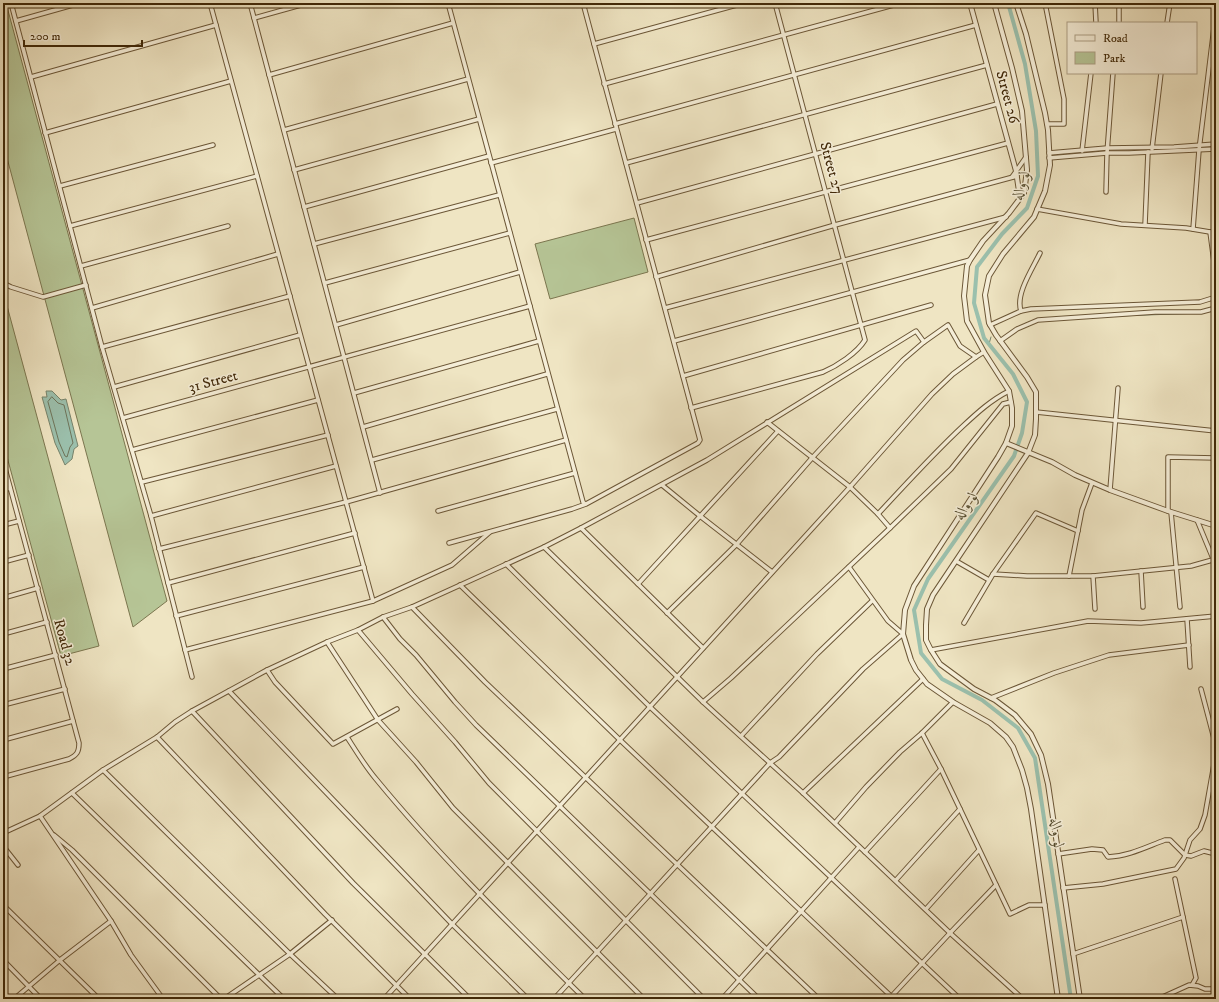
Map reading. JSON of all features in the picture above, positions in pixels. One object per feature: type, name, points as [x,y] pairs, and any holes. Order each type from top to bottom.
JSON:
[{"type":"street","points":[[11,3],[102,347],[142,482],[192,676]]},
{"type":"street","points":[[16,21],[80,3]]},
{"type":"street","points":[[210,3],[373,600]]},
{"type":"street","points":[[250,3],[380,493]]},
{"type":"street","points":[[254,18],[308,3]]},
{"type":"street","points":[[448,3],[547,374],[583,502],[585,504]]},
{"type":"street","points":[[449,543],[585,504],[698,443],[700,440],[583,3]]},
{"type":"street","points":[[594,44],[744,3]]},
{"type":"street","name":"Street 27","points":[[691,408],[823,372],[832,368],[862,345],[866,340],[775,3]]},
{"type":"street","points":[[604,84],[901,3]]},
{"type":"street","name":"Street 26","points":[[970,3],[1008,142],[1020,198]]},
{"type":"street","points":[[994,3],[1022,111],[1027,170],[1024,193],[1006,217],[983,241],[970,260],[967,266],[964,296],[967,321],[1009,392],[1012,426],[1008,444],[914,586],[905,610],[903,634],[911,660],[923,679],[934,690],[990,723],[1006,738],[1018,758],[1027,788],[1058,999]]},
{"type":"street","points":[[1016,3],[1026,34],[1046,124],[1050,165],[1045,191],[1038,209],[1034,217],[1003,254],[989,276],[985,295],[990,324],[1000,341],[1027,377],[1036,392],[1034,435],[1026,452],[933,595],[927,609],[926,640],[930,650],[940,664],[974,689],[991,698],[1015,715],[1031,734],[1041,755],[1048,784],[1080,999]]},
{"type":"street","points":[[1045,3],[1064,99],[1064,124],[1046,124]]},
{"type":"street","points":[[1095,3],[1096,22]]},
{"type":"street","points":[[1119,3],[1119,22]]},
{"type":"street","points":[[1167,22],[1170,3]]},
{"type":"street","points":[[1194,229],[1199,150],[1216,11]]},
{"type":"street","points":[[269,75],[453,23]]},
{"type":"street","points":[[31,77],[216,25]]},
{"type":"street","points":[[615,124],[976,25]]},
{"type":"street","points":[[626,163],[987,65]]},
{"type":"street","points":[[1082,150],[1091,74]]},
{"type":"street","points":[[1106,192],[1107,148],[1114,74]]},
{"type":"street","points":[[1145,225],[1150,151],[1161,74]]},
{"type":"street","points":[[284,130],[468,79]]},
{"type":"street","points":[[45,133],[231,81]]},
{"type":"street","points":[[636,203],[997,104]]},
{"type":"street","points":[[294,170],[479,119]]},
{"type":"street","points":[[491,163],[616,129]]},
{"type":"street","points":[[646,240],[1008,142]]},
{"type":"street","points":[[1049,156],[1082,150],[1107,148],[1150,151],[1216,144]]},
{"type":"street","points":[[60,186],[213,145]]},
{"type":"street","points":[[1049,156],[1216,149]]},
{"type":"street","points":[[304,207],[489,156]]},
{"type":"street","points":[[656,276],[1015,175],[1026,157]]},
{"type":"street","points":[[70,226],[257,176]]},
{"type":"street","points":[[314,244],[499,195]]},
{"type":"street","points":[[1038,209],[1121,224],[1194,229],[1216,233]]},
{"type":"street","points":[[665,308],[1006,217]]},
{"type":"street","points":[[81,266],[228,226]]},
{"type":"street","points":[[1210,232],[1216,277]]},
{"type":"street","points":[[325,284],[510,233]]},
{"type":"street","points":[[1021,311],[1020,307],[1022,292],[1040,253]]},
{"type":"street","points":[[92,308],[278,254]]},
{"type":"street","points":[[674,342],[970,260]]},
{"type":"street","points":[[336,325],[520,272]]},
{"type":"street","points":[[3,283],[43,297],[86,285]]},
{"type":"street","points":[[102,347],[290,296]]},
{"type":"street","points":[[990,324],[1021,311],[1031,309],[1200,302],[1216,297]]},
{"type":"street","points":[[683,376],[931,305]]},
{"type":"street","name":"31 Street","points":[[123,418],[530,306]]},
{"type":"street","points":[[1000,341],[1017,329],[1038,320],[1155,312],[1201,312],[1216,308]]},
{"type":"street","points":[[667,613],[736,545],[812,458],[903,360],[924,342],[948,325],[960,346],[976,357]]},
{"type":"street","points":[[3,832],[40,816],[103,770],[157,737],[175,722],[192,711],[267,670],[327,642],[358,630],[383,617],[412,607],[544,547],[707,460],[916,331],[924,342]]},
{"type":"street","points":[[114,387],[300,334]]},
{"type":"street","points":[[354,393],[539,341]]},
{"type":"street","points":[[384,999],[620,740],[649,706],[850,487],[932,394],[954,374],[984,352]]},
{"type":"street","points":[[363,427],[547,374]]},
{"type":"street","points":[[1110,490],[1118,388]]},
{"type":"street","points":[[878,514],[936,451],[997,397],[1009,392]]},
{"type":"street","points":[[132,450],[318,400]]},
{"type":"street","points":[[703,702],[731,678],[951,469],[1003,404],[1011,402]]},
{"type":"street","points":[[372,460],[557,409]]},
{"type":"street","points":[[1036,412],[1216,431]]},
{"type":"street","points":[[767,422],[850,487],[890,528]]},
{"type":"street","points":[[638,584],[778,430]]},
{"type":"street","points":[[142,482],[328,435]]},
{"type":"street","points":[[159,548],[380,493],[566,440]]},
{"type":"street","points":[[1008,444],[1052,462],[1075,475],[1110,490],[1170,512],[1216,526]]},
{"type":"street","points":[[1180,607],[1170,512],[1168,457],[1216,458]]},
{"type":"street","name":"Road 32","points":[[3,461],[79,743],[79,751],[75,756],[3,777]]},
{"type":"street","points":[[151,516],[336,466]]},
{"type":"street","points":[[438,511],[575,473]]},
{"type":"street","points":[[1069,576],[1082,510],[1092,482]]},
{"type":"street","points":[[662,485],[772,572]]},
{"type":"street","points":[[3,490],[10,488]]},
{"type":"street","points":[[964,623],[989,580],[1036,513],[1078,532]]},
{"type":"street","points":[[993,574],[1027,576],[1093,576],[1177,568],[1215,560],[1197,520]]},
{"type":"street","points":[[3,525],[19,521]]},
{"type":"street","points":[[581,528],[703,648]]},
{"type":"street","points":[[185,650],[373,600],[452,565],[491,531]]},
{"type":"street","points":[[168,583],[355,533]]},
{"type":"street","points":[[544,547],[703,702],[896,880],[950,933],[1023,999]]},
{"type":"street","points":[[3,562],[29,555]]},
{"type":"street","points":[[956,561],[989,580]]},
{"type":"street","points":[[506,564],[649,706],[960,999]]},
{"type":"street","points":[[176,616],[364,567]]},
{"type":"street","points":[[849,567],[872,601],[888,621],[903,634]]},
{"type":"street","points":[[1140,571],[1143,607]]},
{"type":"street","points":[[1093,576],[1095,609]]},
{"type":"street","points":[[460,585],[620,740],[891,998],[996,885]]},
{"type":"street","points":[[3,598],[38,588]]},
{"type":"street","points":[[741,736],[817,654],[872,601]]},
{"type":"street","points":[[412,607],[485,682],[819,999]]},
{"type":"street","points":[[930,650],[1088,621],[1141,623],[1216,616]]},
{"type":"street","points":[[383,617],[400,639],[416,655],[455,702],[476,724],[759,999]]},
{"type":"street","points":[[1187,619],[1190,667]]},
{"type":"street","points":[[3,634],[47,622]]},
{"type":"street","points":[[358,630],[489,783],[704,999]]},
{"type":"street","points":[[554,999],[741,793],[770,763],[779,757],[863,669],[903,634]]},
{"type":"street","points":[[327,642],[378,720],[416,762],[453,808],[644,999]]},
{"type":"street","points":[[991,698],[1054,673],[1109,655],[1189,644]]},
{"type":"street","points":[[3,669],[56,655]]},
{"type":"street","points":[[267,670],[275,682],[333,744],[397,709]]},
{"type":"street","points":[[802,793],[923,679]]},
{"type":"street","points":[[3,705],[65,689]]},
{"type":"street","points":[[1064,888],[1103,884],[1176,869],[1185,856],[1190,840],[1200,829],[1205,815],[1216,753],[1216,746],[1201,689]]},
{"type":"street","points":[[229,691],[452,924],[528,999]]},
{"type":"street","points":[[835,823],[866,787],[895,757],[953,702]]},
{"type":"street","points":[[192,711],[353,883],[470,999]]},
{"type":"street","points":[[3,740],[73,722]]},
{"type":"street","points":[[922,733],[941,769],[1010,914],[1029,904],[1045,905]]},
{"type":"street","points":[[157,737],[332,920],[410,999]]},
{"type":"street","points":[[347,737],[375,778],[443,855],[479,894],[585,999]]},
{"type":"street","points":[[864,852],[941,769]]},
{"type":"street","points":[[103,770],[290,954],[338,999]]},
{"type":"street","points":[[72,793],[261,974],[284,999]]},
{"type":"street","points":[[896,880],[960,809]]},
{"type":"street","points":[[40,816],[111,921],[131,955],[164,999]]},
{"type":"street","points":[[54,835],[77,855],[221,999]]},
{"type":"street","points":[[1058,854],[1092,849],[1103,850],[1108,857],[1119,856],[1132,853],[1165,840],[1170,840],[1185,856],[1191,856],[1204,851],[1216,854]]},
{"type":"street","points":[[3,846],[18,865]]},
{"type":"street","points":[[722,999],[832,878],[859,846]]},
{"type":"street","points":[[926,909],[979,850]]},
{"type":"street","points":[[1175,879],[1196,978],[1192,985]]},
{"type":"street","points":[[3,906],[99,999]]},
{"type":"street","points":[[1073,954],[1183,917]]},
{"type":"street","points":[[224,999],[290,954],[332,920]]},
{"type":"street","points":[[14,999],[60,960],[111,921]]},
{"type":"street","points":[[3,960],[41,999]]},
{"type":"street","points":[[1158,999],[1189,985],[1198,986],[1205,989],[1216,989]]},
{"type":"green space","points":[[3,3],[6,3],[167,601],[133,627],[3,143]]},
{"type":"green space","points":[[634,218],[648,272],[550,299],[535,244]]},
{"type":"green space","points":[[3,291],[99,646],[61,656],[3,442]]},
{"type":"water","points":[[46,391],[52,391],[61,400],[66,399],[78,446],[74,449],[72,459],[65,465],[55,443],[42,397],[47,397]]},
{"type":"waterway","name":"لو واله","points":[[1008,3],[1025,64],[1036,131],[1038,176],[1027,208],[1002,234],[977,267],[974,303],[984,338],[1013,374],[1027,402],[1022,433],[1014,456],[928,579],[914,610],[921,653],[942,679],[982,700],[1018,728],[1035,758],[1071,999]]},
{"type":"waterway","points":[[1119,316],[1202,313]]},
{"type":"waterway","points":[[1026,323],[1032,321]]},
{"type":"waterway","points":[[1001,338],[1006,335]]},
{"type":"waterway","name":"لو واله","points":[[989,344],[991,337]]}]
